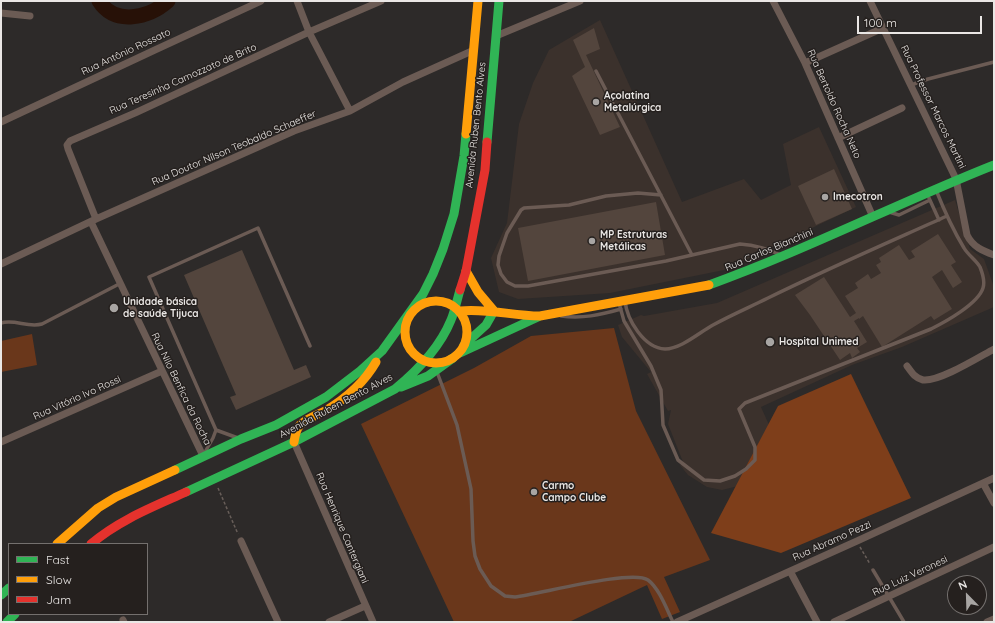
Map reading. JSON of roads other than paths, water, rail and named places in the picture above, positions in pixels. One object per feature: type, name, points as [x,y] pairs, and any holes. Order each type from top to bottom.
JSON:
[{"type":"main road","name":"Avenida Ruben Bento Alves","points":[[58,543],[98,508],[116,497],[276,424],[326,397],[382,350],[423,294],[443,249],[454,214],[464,156],[478,1]]},
{"type":"main road","name":"Avenida Ruben Bento Alves","points":[[92,543],[104,533],[128,519],[294,442],[394,389],[406,380],[424,361],[442,338],[458,309],[485,170],[499,1]]},
{"type":"main road","name":"Rua Carlos Bianchini","points":[[458,309],[494,311],[520,316],[543,316],[621,304],[706,286],[731,278],[784,256],[886,211],[928,197],[935,189],[956,179],[994,165]]},
{"type":"main road","points":[[394,389],[410,384],[437,371],[456,356],[464,345],[493,316],[494,311],[478,292],[466,271]]},
{"type":"main road","points":[[456,356],[442,362],[433,363],[424,361],[417,357],[406,344],[404,330],[408,316],[417,306],[426,302],[436,300],[446,301],[458,309],[464,317],[467,326],[467,337],[464,345]]},
{"type":"main road","name":"Rua Carlos Bianchini","points":[[456,356],[543,316]]},
{"type":"main road","points":[[294,442],[297,429],[301,424],[344,397],[355,388],[372,369],[382,350]]},
{"type":"main road","points":[[6,622],[14,615]]},
{"type":"street","name":"Rua Antônio Rossato","points":[[1,122],[261,1]]},
{"type":"street","points":[[297,1],[309,32],[350,111]]},
{"type":"street","name":"Rua Teresinha Camozzato de Brito","points":[[93,220],[68,149],[67,145],[70,141],[135,113],[309,32],[381,1]]},
{"type":"street","points":[[496,36],[580,1]]},
{"type":"street","name":"Rua Bertoldo Rocha Neto","points":[[773,1],[805,63],[873,217]]},
{"type":"street","name":"Rua Professor Marcos Martini","points":[[870,1],[956,179],[967,235],[970,242],[976,247],[994,255]]},
{"type":"street","points":[[1,13],[30,16]]},
{"type":"street","points":[[805,63],[883,28]]},
{"type":"street","name":"Rua Doutor Nílson Teobaldo Schaeffer","points":[[1,264],[93,220],[294,131],[350,111],[408,80],[474,50]]},
{"type":"street","points":[[838,138],[902,108]]},
{"type":"street","name":"Rua Nilo Benfica da Rocha","points":[[93,220],[162,371],[203,456]]},
{"type":"street","points":[[907,366],[914,375],[925,380],[942,376],[994,349]]},
{"type":"street","name":"Rua Vitório Ivo Rossi","points":[[1,442],[162,371]]},
{"type":"street","name":"Rua Henrique Cantergiani","points":[[294,442],[373,622]]},
{"type":"street","name":"Rua Abramo Pezzi","points":[[677,622],[994,478]]},
{"type":"street","points":[[983,483],[994,503]]},
{"type":"street","points":[[241,541],[278,622]]},
{"type":"street","name":"Rua Luiz Veronesi","points":[[834,622],[994,547]]},
{"type":"street","points":[[790,571],[818,622]]},
{"type":"street","points":[[329,622],[365,606]]},
{"type":"street","points":[[987,622],[994,619]]},
{"type":"lane","points":[[910,85],[994,62]]},
{"type":"lane","points":[[596,71],[692,255]]},
{"type":"lane","points":[[621,304],[624,321],[652,366],[661,390],[663,425],[678,460],[704,480],[720,481],[735,476],[746,469],[755,460],[755,447],[739,409],[744,403],[943,323],[976,299],[983,288],[984,280],[979,266],[965,251],[935,189]]},
{"type":"lane","points":[[661,195],[638,193],[613,196],[569,205],[524,208],[518,213],[507,233],[499,256],[498,265],[502,274],[507,282],[515,286],[528,286],[666,261],[740,244],[762,247],[784,256]]},
{"type":"lane","points":[[928,197],[939,220]]},
{"type":"lane","points":[[621,304],[628,313],[632,324],[644,339],[665,349],[677,346],[713,325],[809,277],[947,216]]},
{"type":"lane","points":[[203,456],[216,430],[149,277],[258,228],[310,346]]},
{"type":"lane","points":[[1,323],[12,322],[36,326],[121,283]]},
{"type":"lane","points":[[633,335],[638,331]]},
{"type":"lane","points":[[437,371],[457,425],[471,489],[475,556],[480,569],[491,586],[505,596],[515,597],[592,582],[637,576],[647,579],[655,587],[673,622]]},
{"type":"lane","points":[[216,430],[241,439]]},
{"type":"lane","points":[[873,570],[904,622]]},
{"type":"waterway","points":[[99,1],[106,9],[114,14],[132,17],[151,12],[168,1]]},
{"type":"place","name":"Açolatina Metalúrgica","points":[[596,102]]},
{"type":"place","name":"Imecotron","points":[[825,197]]},
{"type":"place","name":"MP Estruturas Metálicas","points":[[592,241]]},
{"type":"place","name":"Unidade básica de saúde Tijuca","points":[[114,308]]},
{"type":"place","name":"Hospital Unimed","points":[[770,342]]},
{"type":"place","name":"Carmo Campo Clube","points":[[534,492]]}]
